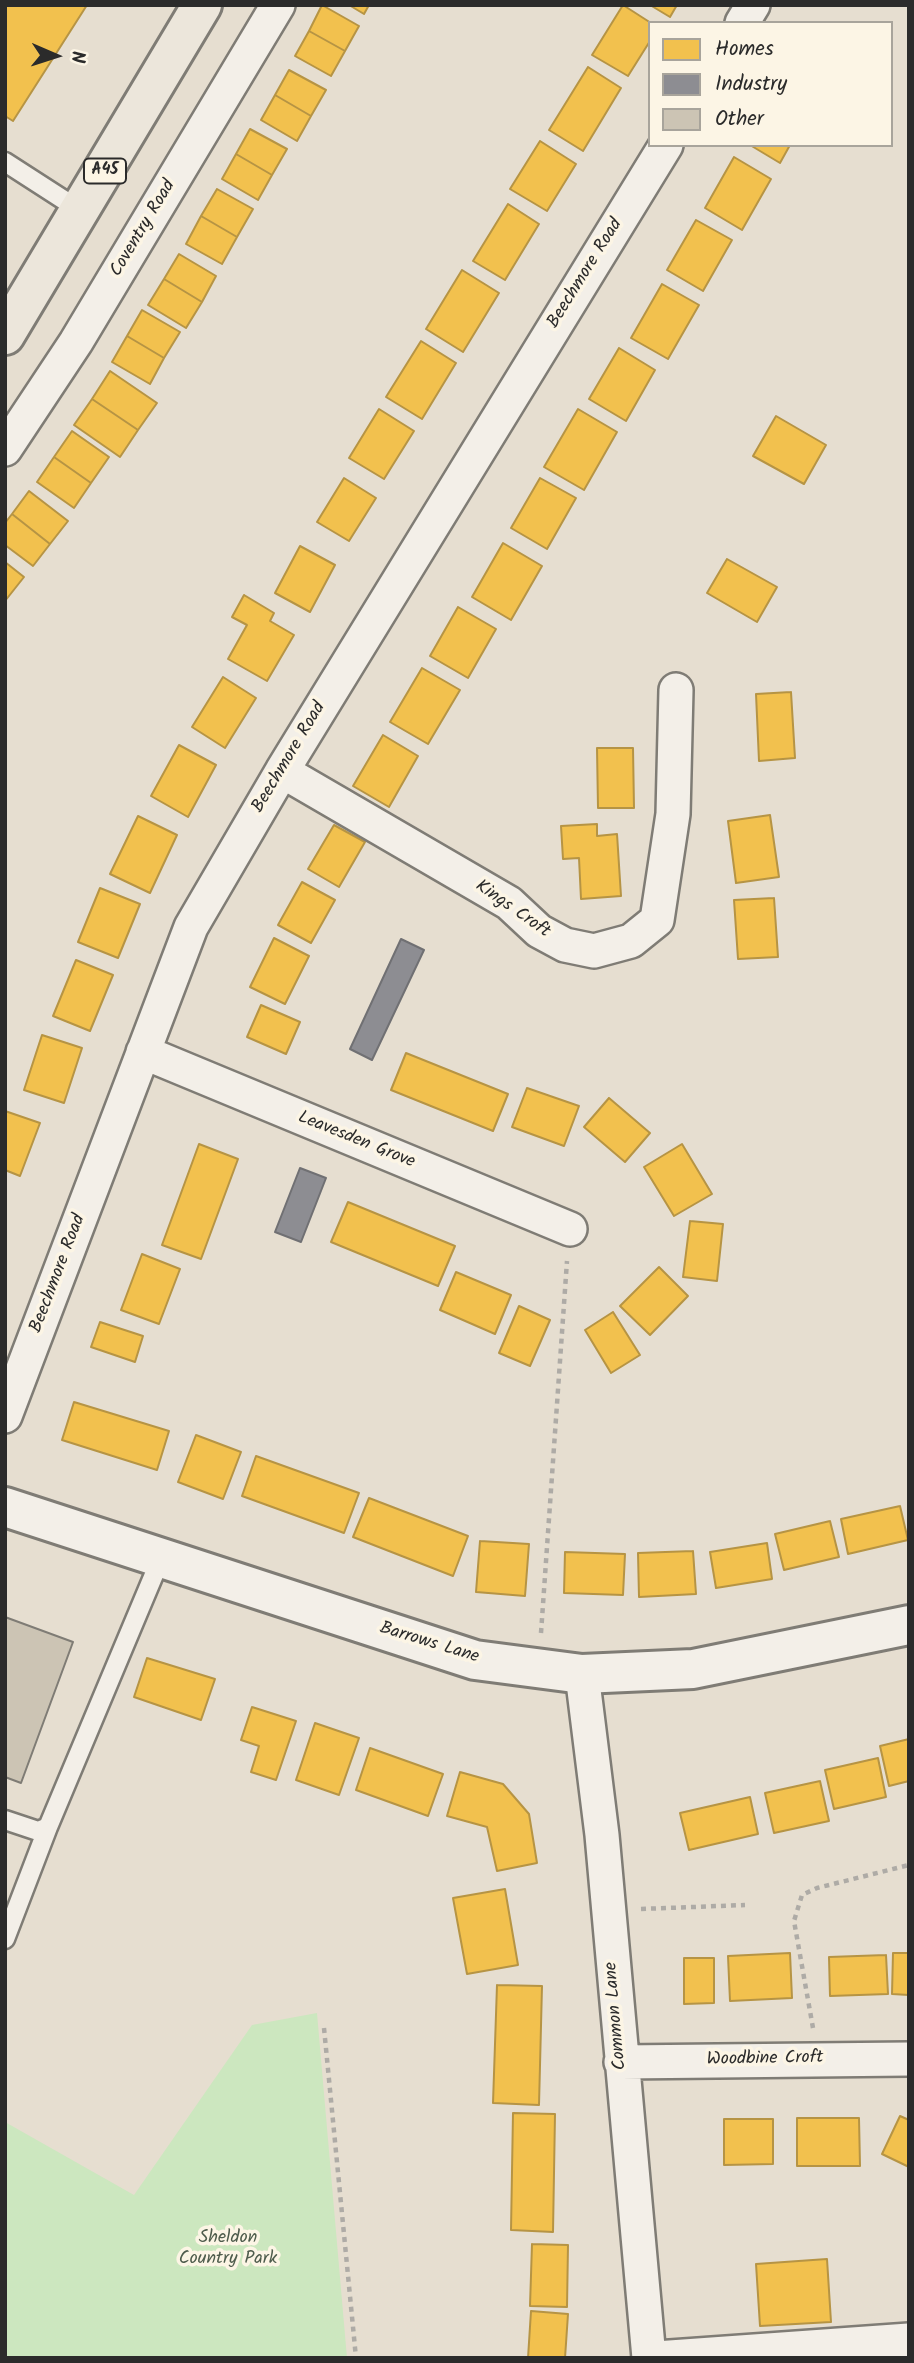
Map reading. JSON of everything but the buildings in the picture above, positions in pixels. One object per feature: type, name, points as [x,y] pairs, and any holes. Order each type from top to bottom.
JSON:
[{"type":"highway","name":"A45","points":[[5,335],[82,211],[202,5]]},
{"type":"street","name":"Coventry Road","points":[[5,449],[76,342],[278,5]]},
{"type":"street","points":[[743,21],[753,5]]},
{"type":"street","name":"Beechmore Road","points":[[5,1416],[191,927],[282,771],[665,147]]},
{"type":"street","name":"Kings Croft","points":[[282,771],[509,903],[540,931],[565,945],[594,951],[631,940],[657,919],[673,814],[676,690]]},
{"type":"street","name":"Leavesden Grove","points":[[143,1052],[570,1229]]},
{"type":"street","name":"Barrows Lane","points":[[5,1507],[475,1660],[582,1674],[693,1668],[909,1625]]},
{"type":"street","name":"Common Lane","points":[[582,1674],[608,1910],[649,2358]]},
{"type":"street","name":"Woodbine Croft","points":[[621,2062],[909,2059]]},
{"type":"street","points":[[656,2358],[909,2340]]},
{"type":"lane","points":[[5,162],[82,211]]},
{"type":"lane","points":[[5,1939],[48,1828],[161,1558]]},
{"type":"lane","points":[[5,1820],[38,1831],[48,1828]]},
{"type":"path","points":[[538,1668],[570,1229]]},
{"type":"path","points":[[818,2060],[794,1920],[802,1895],[817,1888],[909,1866]]},
{"type":"path","points":[[608,1910],[745,1905]]},
{"type":"path","points":[[324,2028],[356,2358]]},
{"type":"green space","name":"Sheldon Country Park","points":[[317,2013],[347,2358],[5,2358],[5,2122],[134,2195],[252,2025]]}]
